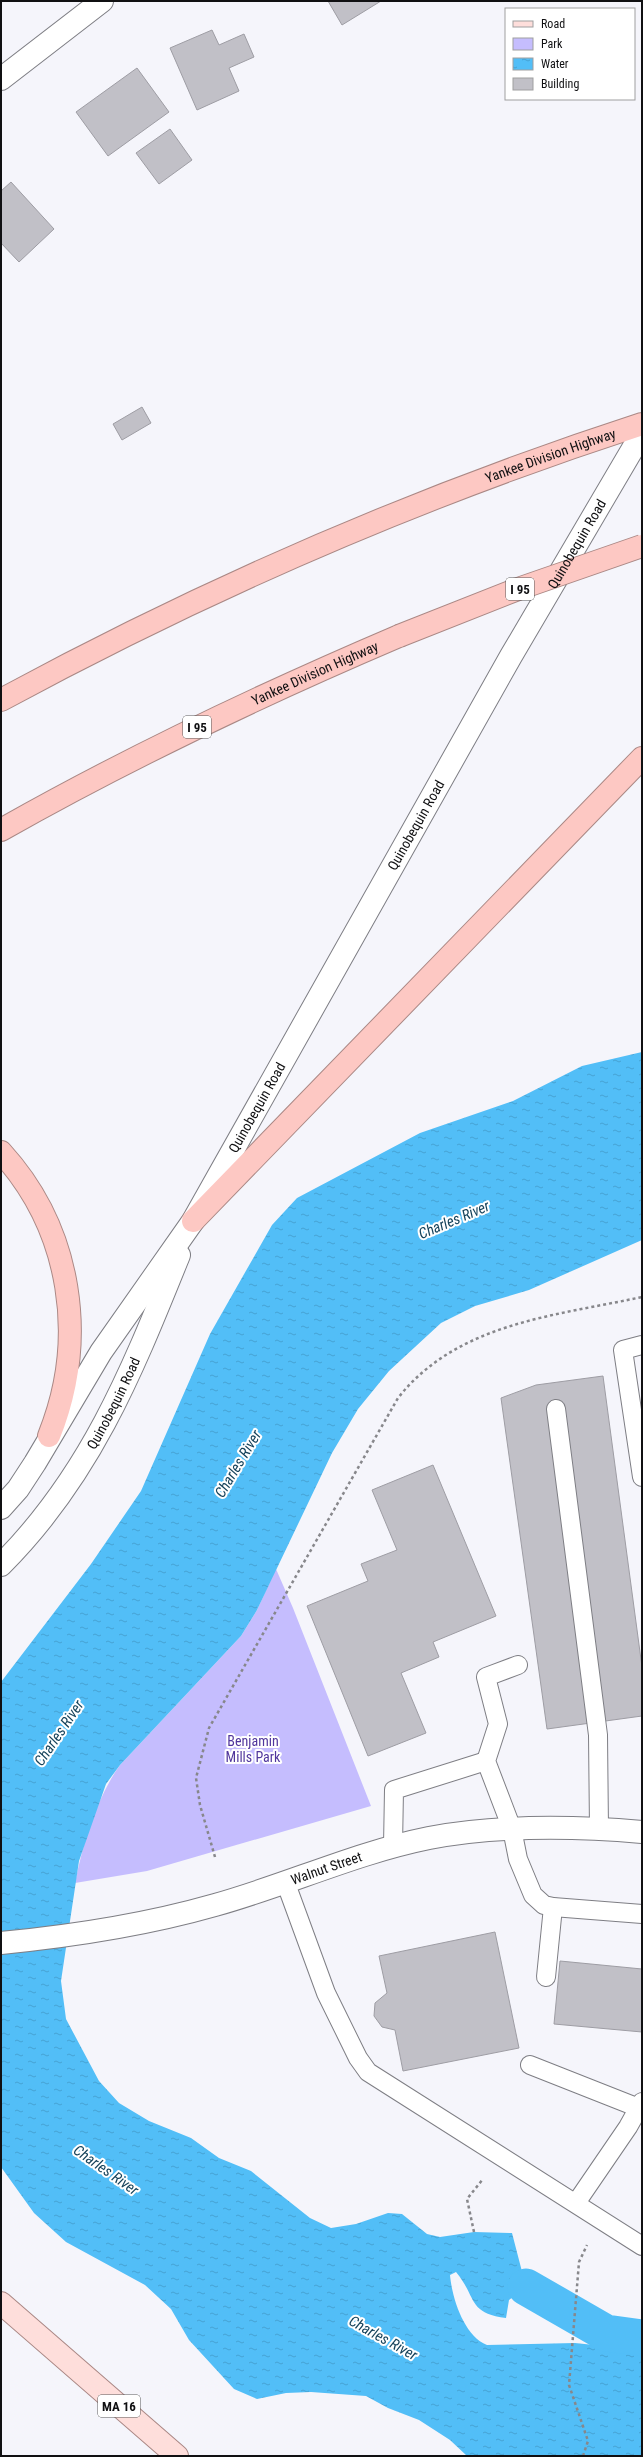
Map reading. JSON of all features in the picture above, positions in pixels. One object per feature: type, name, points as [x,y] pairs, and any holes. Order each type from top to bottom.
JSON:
[{"type":"highway","name":"Yankee Division Highway","points":[[1,700],[48,674],[165,615],[287,559],[425,502],[533,461],[642,424]]},
{"type":"highway","name":"Yankee Division Highway","points":[[1,830],[165,742],[279,688],[400,636],[525,587],[642,546]]},
{"type":"highway","points":[[1,686],[48,674]]},
{"type":"highway","points":[[193,1220],[642,758]]},
{"type":"highway","points":[[1,1152],[25,1182],[40,1207],[57,1246],[68,1289],[70,1349],[68,1370],[63,1396],[49,1436]]},
{"type":"main road","points":[[1,79],[102,1]]},
{"type":"main road","name":"Quinobequin Road","points":[[1,1508],[18,1489],[101,1352],[193,1220],[507,663],[642,432]]},
{"type":"main road","name":"Quinobequin Road","points":[[1,1565],[46,1515],[101,1433],[131,1372],[193,1220]]},
{"type":"main road","name":"Walnut Street","points":[[8,1942],[100,1930],[188,1913],[393,1846],[452,1834],[512,1829],[599,1829],[642,1832]]},
{"type":"main road","name":"MA 16","points":[[1,2303],[177,2456]]},
{"type":"lane","points":[[642,1345],[624,1350],[642,1477]]},
{"type":"lane","points":[[556,1409],[598,1735],[599,1829]]},
{"type":"lane","points":[[518,1665],[486,1677],[498,1724],[486,1761],[512,1829],[518,1859],[533,1894],[544,1905],[553,1907],[642,1914]]},
{"type":"lane","points":[[393,1846],[394,1790],[486,1761]]},
{"type":"lane","points":[[285,1881],[326,1993],[362,2066],[374,2078],[576,2203],[642,2246]]},
{"type":"lane","points":[[546,1977],[553,1907]]},
{"type":"lane","points":[[530,2066],[640,2105],[576,2203]]},
{"type":"path","points":[[215,1857],[200,1805],[196,1778],[209,1728],[398,1398],[422,1372],[461,1345],[481,1335],[509,1327],[642,1297]]},
{"type":"path","points":[[474,2232],[467,2199],[502,2157]]},
{"type":"path","points":[[578,2272],[569,2386],[588,2441],[583,2456]]},
{"type":"green space","name":"Benjamin Mills Park","points":[[276,1569],[293,1608],[371,1806],[147,1871],[75,1883],[82,1852],[92,1821],[104,1791],[120,1765],[241,1636],[257,1610]]},
{"type":"water","name":"Charles River","points":[[642,1052],[642,1240],[529,1290],[475,1306],[441,1323],[389,1371],[358,1409],[332,1453],[257,1610],[241,1636],[120,1765],[106,1784],[79,1861],[61,1981],[66,2019],[99,2081],[119,2103],[149,2121],[191,2138],[219,2158],[251,2171],[310,2218],[331,2228],[356,2224],[388,2213],[402,2214],[427,2234],[440,2237],[474,2232],[512,2233],[526,2287],[509,2300],[506,2318],[494,2316],[479,2308],[456,2272],[450,2275],[453,2294],[461,2315],[472,2334],[479,2340],[487,2345],[575,2343],[642,2350],[642,2456],[467,2456],[450,2440],[419,2420],[388,2408],[366,2396],[311,2392],[286,2393],[257,2399],[234,2389],[189,2340],[171,2309],[145,2285],[66,2242],[34,2213],[1,2167],[1,1682],[91,1564],[141,1491],[210,1334],[272,1225],[297,1198],[420,1133],[513,1101],[582,1066]]},
{"type":"building","points":[[328,1],[381,1],[342,25]]},
{"type":"building","points":[[212,30],[219,45],[244,34],[254,57],[229,68],[239,91],[197,110],[170,48]]},
{"type":"building","points":[[137,68],[169,112],[108,156],[76,112]]},
{"type":"building","points":[[170,129],[192,160],[159,184],[136,153]]},
{"type":"building","points":[[11,182],[54,229],[19,262],[1,243],[1,191]]},
{"type":"building","points":[[142,407],[151,423],[122,440],[113,424]]},
{"type":"building","points":[[603,1376],[642,1667],[642,1716],[547,1729],[501,1398],[536,1385]]},
{"type":"building","points":[[433,1465],[496,1616],[433,1642],[439,1657],[401,1673],[426,1733],[368,1756],[307,1606],[368,1581],[361,1564],[397,1550],[372,1490]]},
{"type":"building","points":[[495,1932],[519,2048],[403,2071],[395,2030],[382,2027],[374,2016],[375,2003],[387,1993],[379,1956]]},
{"type":"building","points":[[560,1961],[642,1969],[642,2032],[554,2024]]},
{"type":"waterway","points":[[526,2287],[606,2333],[642,2338]]}]
